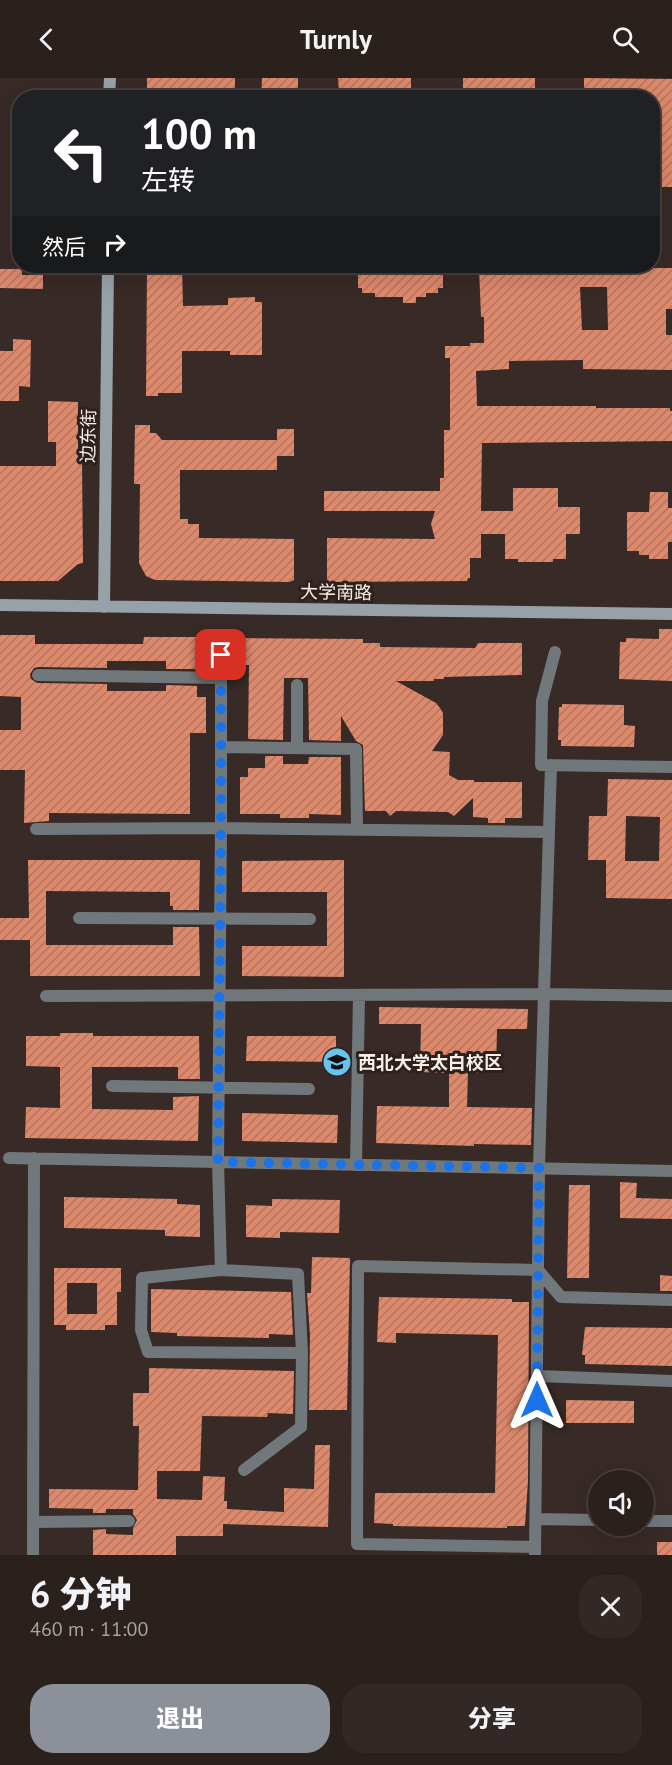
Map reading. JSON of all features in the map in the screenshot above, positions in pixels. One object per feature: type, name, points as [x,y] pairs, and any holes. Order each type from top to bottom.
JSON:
[{"type":"street","name":"边东街","points":[[104,607],[108,273]]},
{"type":"street","name":"大学南路","points":[[0,605],[672,614]]},
{"type":"street","points":[[555,652],[542,701],[541,765],[672,767]]},
{"type":"street","points":[[221,655],[218,1162],[221,1270]]},
{"type":"street","points":[[38,675],[221,678]]},
{"type":"street","points":[[297,685],[297,748]]},
{"type":"street","points":[[221,747],[356,749],[357,830]]},
{"type":"street","points":[[552,765],[539,1168],[538,1270],[537,1376],[536,1519],[535,1551],[357,1544],[358,1266],[538,1270],[561,1297],[672,1300]]},
{"type":"street","points":[[36,829],[221,828],[549,832]]},
{"type":"street","points":[[79,918],[310,919]]},
{"type":"street","points":[[46,996],[544,994],[672,996]]},
{"type":"street","points":[[356,1165],[359,995]]},
{"type":"street","points":[[112,1086],[309,1089]]},
{"type":"street","points":[[9,1158],[672,1171]]},
{"type":"street","points":[[33,1555],[34,1158]]},
{"type":"street","points":[[244,1470],[301,1427],[302,1353],[298,1274],[221,1270],[142,1278],[141,1330],[148,1352],[302,1353]]},
{"type":"street","points":[[537,1376],[672,1381]]},
{"type":"street","points":[[536,1519],[588,1520]]},
{"type":"street","points":[[33,1522],[129,1521]]},
{"type":"street","points":[[654,1521],[672,1521]]},
{"type":"building","points":[[147,78],[235,78],[235,90],[147,90]]},
{"type":"building","points":[[262,78],[298,78],[298,90],[261,90]]},
{"type":"building","points":[[338,78],[411,78],[411,90],[339,90]]},
{"type":"building","points":[[463,78],[535,78],[535,90],[463,90]]},
{"type":"building","points":[[584,78],[672,79],[672,187],[660,187],[660,90],[584,90]]},
{"type":"building","points":[[660,268],[672,268],[672,309],[666,309],[666,335],[672,335],[672,370],[583,369],[583,360],[509,361],[509,369],[476,371],[477,406],[670,408],[672,411],[672,441],[482,443],[481,511],[513,511],[513,488],[558,488],[558,507],[580,507],[580,534],[566,534],[566,559],[553,559],[553,562],[518,562],[518,559],[505,559],[505,534],[481,534],[481,558],[470,558],[470,578],[467,581],[327,582],[327,538],[435,539],[431,524],[435,511],[324,511],[324,491],[440,491],[440,478],[444,478],[444,430],[450,430],[450,358],[445,358],[445,346],[470,346],[470,343],[484,343],[484,317],[481,317],[479,273],[660,273]],"holes":[[[580,287],[607,287],[608,330],[582,330]]]},
{"type":"building","points":[[0,269],[12,269],[12,273],[22,273],[22,275],[43,275],[43,289],[0,288]]},
{"type":"building","points":[[147,273],[182,273],[183,306],[228,305],[228,298],[255,297],[255,302],[262,302],[262,355],[230,355],[230,351],[182,351],[182,393],[158,393],[158,396],[146,396]]},
{"type":"building","points":[[358,273],[443,273],[443,288],[438,288],[438,293],[426,293],[426,297],[416,297],[416,303],[403,303],[403,297],[375,297],[375,293],[362,293],[362,288],[358,288]]},
{"type":"building","points":[[13,339],[31,340],[30,387],[19,386],[19,401],[0,401],[0,351],[13,351]]},
{"type":"building","points":[[48,401],[78,402],[78,462],[82,462],[83,563],[78,564],[58,581],[0,581],[0,466],[56,466],[56,442],[48,442]]},
{"type":"building","points":[[135,425],[150,425],[150,433],[156,433],[162,440],[277,440],[277,429],[294,429],[294,456],[277,456],[277,470],[180,470],[180,519],[188,519],[188,524],[199,524],[199,538],[294,539],[294,580],[289,582],[155,580],[146,576],[139,563],[140,484],[134,484]]},
{"type":"building","points":[[650,492],[668,492],[668,508],[672,508],[672,542],[668,542],[668,559],[649,559],[649,555],[639,555],[639,551],[627,551],[627,512],[649,512]]},
{"type":"building","points":[[659,629],[672,629],[672,681],[619,679],[620,642],[626,642],[626,638],[659,639]]},
{"type":"building","points":[[0,635],[35,635],[35,644],[143,644],[144,637],[207,637],[206,664],[197,664],[197,669],[166,669],[166,661],[107,661],[107,668],[38,667],[34,668],[30,674],[31,679],[37,683],[107,684],[107,691],[166,691],[166,685],[197,686],[197,697],[206,697],[206,733],[190,733],[190,814],[49,813],[49,821],[24,823],[25,770],[0,770],[0,730],[21,730],[21,697],[0,696]]},
{"type":"building","points":[[237,638],[363,639],[363,643],[380,643],[380,647],[475,648],[478,643],[522,643],[522,675],[444,677],[444,679],[434,679],[434,681],[396,681],[436,703],[443,713],[443,735],[432,751],[450,752],[449,775],[458,780],[474,780],[474,782],[522,782],[522,818],[505,818],[505,823],[488,823],[488,818],[473,817],[473,798],[454,816],[448,812],[396,811],[390,816],[386,811],[365,811],[363,745],[356,741],[341,716],[341,741],[309,740],[308,678],[284,678],[283,740],[248,739],[249,665],[237,665]]},
{"type":"building","points":[[562,704],[624,705],[624,725],[635,726],[634,747],[561,746],[561,740],[558,740],[559,707],[562,707]]},
{"type":"building","points":[[265,756],[283,756],[283,764],[308,764],[309,757],[341,757],[341,815],[309,814],[309,818],[280,818],[280,814],[240,814],[240,777],[248,777],[248,768],[265,768]]},
{"type":"building","points":[[608,779],[672,780],[672,899],[606,898],[606,860],[588,860],[589,816],[607,816]],"holes":[[[626,816],[660,817],[659,861],[625,861]]]},
{"type":"building","points":[[28,860],[200,860],[199,910],[173,910],[173,906],[170,906],[170,892],[46,891],[46,945],[173,945],[173,927],[199,927],[200,976],[30,976],[30,940],[0,940],[0,918],[29,918]]},
{"type":"building","points":[[344,860],[344,977],[242,976],[242,946],[327,946],[327,892],[242,892],[242,861]]},
{"type":"building","points":[[379,1007],[528,1009],[527,1029],[497,1029],[496,1073],[468,1072],[467,1107],[532,1108],[531,1145],[376,1143],[377,1106],[449,1107],[449,1073],[420,1072],[421,1024],[379,1024]]},
{"type":"building","points":[[60,1033],[93,1033],[93,1036],[199,1036],[200,1079],[178,1079],[178,1067],[92,1067],[92,1109],[173,1110],[173,1097],[199,1096],[198,1141],[25,1138],[26,1107],[60,1108],[60,1067],[26,1066],[26,1036],[60,1036]]},
{"type":"building","points":[[247,1036],[336,1036],[336,1062],[246,1061]]},
{"type":"building","points":[[242,1113],[338,1115],[337,1143],[242,1141]]},
{"type":"building","points":[[620,1182],[637,1183],[636,1198],[672,1199],[672,1219],[620,1218]]},
{"type":"building","points":[[569,1185],[590,1185],[589,1278],[567,1278]]},
{"type":"building","points":[[64,1197],[177,1199],[177,1204],[200,1205],[200,1237],[165,1236],[165,1230],[64,1228]]},
{"type":"building","points":[[272,1199],[340,1200],[339,1233],[280,1232],[280,1238],[246,1237],[246,1205],[272,1206]]},
{"type":"building","points":[[312,1257],[350,1258],[347,1410],[309,1410],[310,1335],[307,1293],[311,1293]]},
{"type":"building","points":[[54,1268],[121,1268],[121,1292],[117,1292],[117,1325],[105,1325],[105,1330],[66,1330],[66,1325],[54,1325]],"holes":[[[67,1283],[97,1283],[97,1314],[67,1314]]]},
{"type":"building","points":[[660,1275],[672,1276],[672,1291],[660,1291]]},
{"type":"building","points":[[151,1289],[291,1292],[293,1335],[269,1334],[269,1338],[177,1336],[177,1333],[151,1332]]},
{"type":"building","points":[[379,1297],[512,1299],[512,1302],[529,1302],[528,1481],[525,1526],[507,1526],[507,1528],[393,1526],[393,1524],[374,1523],[375,1493],[495,1493],[498,1335],[396,1333],[396,1343],[377,1342]]},
{"type":"building","points":[[585,1327],[672,1328],[672,1366],[585,1364],[585,1355],[582,1355]]},
{"type":"building","points":[[149,1368],[294,1371],[293,1414],[268,1413],[267,1417],[202,1416],[200,1471],[157,1471],[157,1499],[202,1500],[203,1476],[225,1477],[224,1501],[227,1501],[227,1509],[284,1512],[284,1488],[314,1489],[315,1445],[330,1445],[328,1527],[223,1524],[223,1536],[176,1536],[176,1555],[93,1555],[93,1530],[106,1529],[106,1534],[133,1535],[133,1528],[137,1520],[133,1509],[106,1509],[106,1513],[93,1513],[93,1509],[49,1508],[49,1489],[138,1490],[139,1426],[133,1426],[133,1393],[149,1393]]},
{"type":"building","points":[[566,1400],[634,1401],[634,1423],[566,1423]]},
{"type":"building","points":[[657,1542],[672,1542],[672,1555],[657,1555]]},
{"type":"place","name":"西北大学太白校区","points":[[337,1062]]},
{"type":"route","points":[[221,655],[218,1162],[539,1168],[537,1400]]}]
